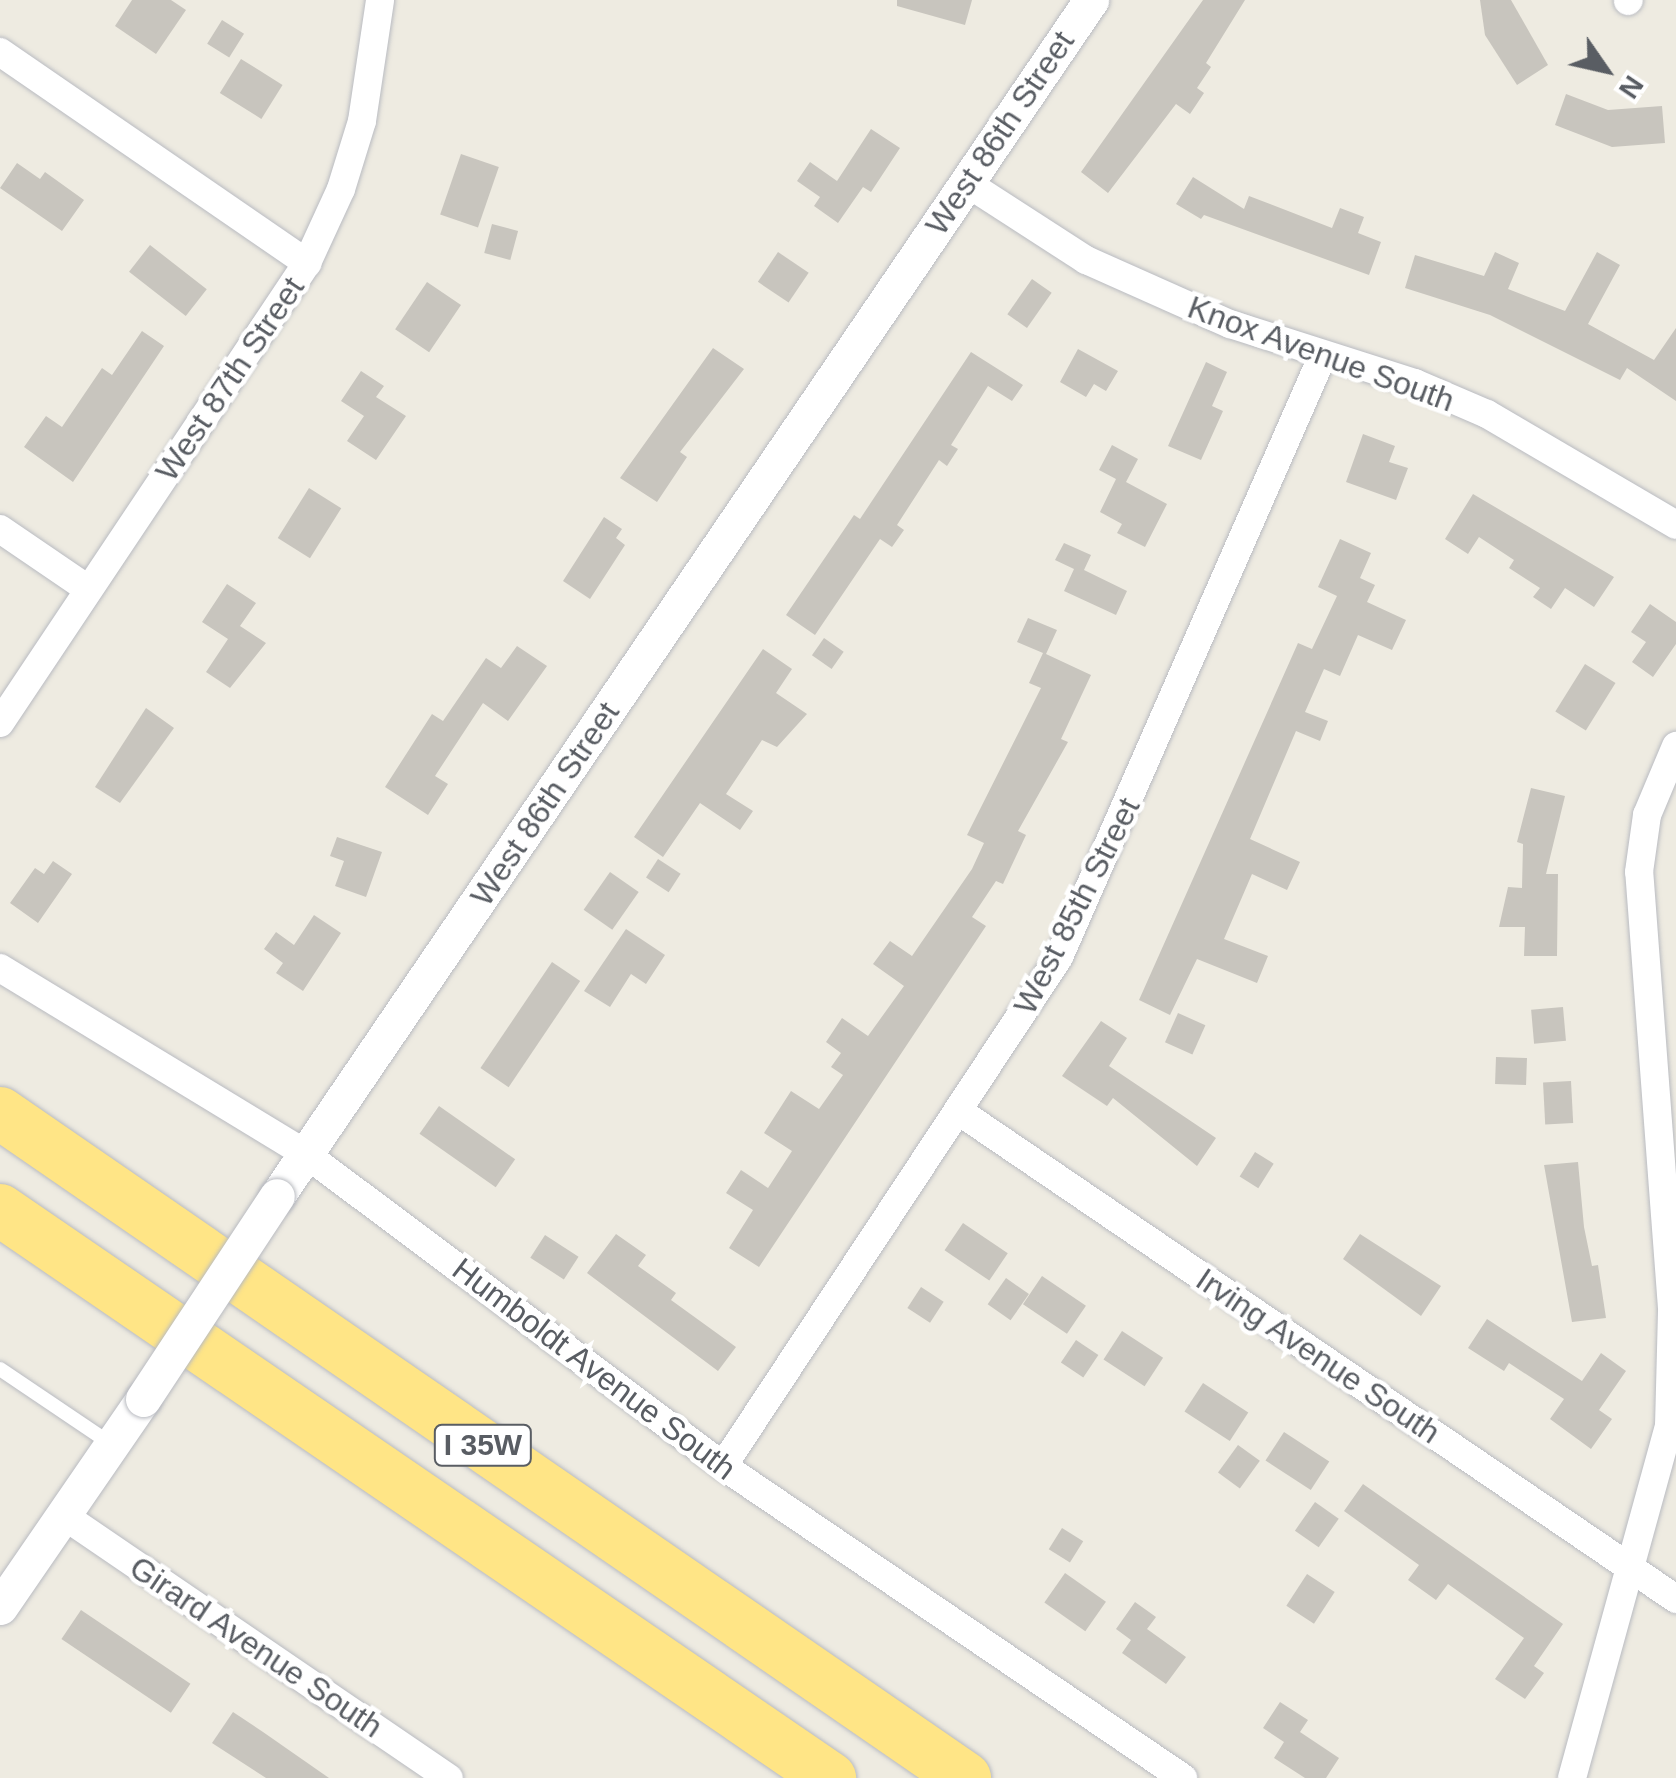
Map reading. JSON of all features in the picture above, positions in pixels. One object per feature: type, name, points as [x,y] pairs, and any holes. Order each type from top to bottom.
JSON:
[{"type":"highway","name":"I 35W","points":[[0,1113],[966,1778]]},
{"type":"highway","name":"I 35W","points":[[0,1210],[830,1778]]},
{"type":"street","name":"West 87th Street","points":[[0,723],[307,263],[341,189],[362,121],[380,0]]},
{"type":"street","name":"West 86th Street","points":[[0,1607],[1091,0]]},
{"type":"street","points":[[0,52],[307,263]]},
{"type":"street","name":"Knox Avenue South","points":[[966,182],[1086,260],[1230,324],[1486,414],[1676,525]]},
{"type":"street","name":"West 85th Street","points":[[723,1466],[960,1112],[1058,957],[1110,852],[1323,355]]},
{"type":"street","points":[[0,529],[88,589]]},
{"type":"street","points":[[1572,1778],[1668,1426],[1674,1367],[1639,890],[1647,815],[1676,746]]},
{"type":"street","name":"Humboldt Avenue South","points":[[0,968],[307,1155],[723,1466],[1183,1778]]},
{"type":"street","name":"Irving Avenue South","points":[[960,1112],[1676,1599]]},
{"type":"street","name":"Girard Avenue South","points":[[63,1515],[449,1778]]},
{"type":"lane","points":[[0,1368],[112,1444]]},
{"type":"building","points":[[132,0],[171,0],[186,10],[156,54],[115,26]]},
{"type":"building","points":[[897,0],[972,0],[965,25],[897,6]]},
{"type":"building","points":[[1203,0],[1245,0],[1206,63],[1211,67],[1197,88],[1204,93],[1190,114],[1176,104],[1108,193],[1081,172]]},
{"type":"building","points":[[1480,0],[1511,0],[1548,65],[1517,85],[1485,35]]},
{"type":"building","points":[[222,20],[244,34],[229,58],[207,44]]},
{"type":"building","points":[[241,59],[283,85],[261,119],[220,93]]},
{"type":"building","points":[[1566,94],[1608,110],[1662,106],[1665,143],[1612,147],[1555,125]]},
{"type":"building","points":[[871,129],[900,148],[871,192],[863,187],[838,223],[814,206],[820,197],[797,181],[810,162],[837,181]]},
{"type":"building","points":[[461,154],[499,167],[478,228],[440,215]]},
{"type":"building","points":[[17,163],[40,179],[45,172],[84,200],[62,231],[0,188]]},
{"type":"building","points":[[1193,177],[1244,209],[1249,196],[1332,228],[1340,208],[1364,217],[1358,233],[1381,242],[1369,275],[1204,215],[1201,219],[1176,204]]},
{"type":"building","points":[[492,224],[518,231],[510,260],[484,253]]},
{"type":"building","points":[[150,245],[207,289],[186,316],[129,272]]},
{"type":"building","points":[[778,252],[809,273],[789,303],[758,282]]},
{"type":"building","points":[[1495,252],[1519,263],[1508,289],[1565,311],[1597,252],[1620,265],[1588,324],[1654,360],[1676,328],[1676,401],[1627,368],[1620,380],[1490,315],[1405,288],[1415,255],[1484,276]]},
{"type":"building","points":[[1032,279],[1052,293],[1027,328],[1007,314]]},
{"type":"building","points":[[427,282],[461,305],[429,352],[395,329]]},
{"type":"building","points":[[142,331],[164,346],[73,482],[24,447],[46,416],[62,427],[102,368],[112,375]]},
{"type":"building","points":[[713,348],[744,369],[680,452],[687,457],[657,502],[620,478]]},
{"type":"building","points":[[1078,349],[1118,371],[1106,391],[1094,384],[1086,397],[1060,382]]},
{"type":"building","points":[[971,352],[1023,385],[1012,401],[988,386],[951,445],[958,449],[947,466],[939,460],[897,525],[904,530],[892,547],[880,539],[815,635],[786,615],[854,515],[860,519]]},
{"type":"building","points":[[1206,362],[1227,372],[1212,406],[1223,411],[1201,460],[1168,446]]},
{"type":"building","points":[[361,371],[384,386],[376,397],[406,416],[376,460],[347,441],[364,416],[341,401]]},
{"type":"building","points":[[1363,434],[1395,446],[1389,462],[1408,468],[1396,500],[1346,482]]},
{"type":"building","points":[[1112,445],[1138,459],[1126,482],[1167,504],[1145,547],[1117,533],[1122,524],[1100,512],[1116,479],[1099,470]]},
{"type":"building","points":[[309,488],[341,508],[310,558],[278,538]]},
{"type":"building","points":[[1473,494],[1614,577],[1594,607],[1565,588],[1551,609],[1533,597],[1540,588],[1509,568],[1514,560],[1479,537],[1468,554],[1445,539]]},
{"type":"building","points":[[604,517],[622,529],[616,538],[625,545],[590,599],[563,581]]},
{"type":"building","points":[[1340,539],[1371,553],[1360,578],[1375,585],[1367,602],[1406,620],[1392,650],[1358,635],[1340,676],[1324,669],[1305,712],[1328,721],[1320,741],[1296,731],[1250,839],[1300,862],[1287,890],[1252,874],[1224,939],[1268,956],[1257,983],[1197,959],[1170,1015],[1139,1000],[1298,643],[1312,649],[1337,596],[1318,587]]},
{"type":"building","points":[[1064,543],[1091,555],[1084,570],[1127,591],[1116,615],[1064,591],[1074,569],[1055,560]]},
{"type":"building","points":[[227,584],[256,603],[240,626],[266,643],[230,688],[206,672],[228,639],[202,622]]},
{"type":"building","points":[[1650,604],[1676,622],[1676,644],[1653,677],[1632,662],[1646,642],[1631,632]]},
{"type":"building","points":[[1028,618],[1057,630],[1046,654],[1091,675],[1061,739],[1068,742],[1018,831],[1026,835],[1003,884],[996,881],[972,917],[986,926],[759,1267],[729,1248],[753,1210],[726,1193],[741,1170],[768,1188],[792,1151],[764,1133],[791,1091],[819,1109],[843,1075],[831,1067],[841,1053],[826,1042],[842,1018],[868,1036],[904,986],[873,964],[890,941],[912,956],[972,869],[984,843],[967,835],[1041,688],[1029,683],[1043,653],[1017,642]]},
{"type":"building","points":[[824,638],[844,652],[832,669],[812,655]]},
{"type":"building","points":[[517,646],[547,666],[508,721],[483,703],[435,776],[448,784],[428,815],[385,787],[432,714],[443,721],[486,658],[501,668]]},
{"type":"building","points":[[763,649],[792,669],[776,693],[807,714],[777,747],[762,740],[726,794],[753,811],[740,830],[700,803],[663,857],[634,837]]},
{"type":"building","points":[[1585,664],[1616,683],[1586,731],[1555,711]]},
{"type":"building","points":[[146,708],[174,728],[120,803],[95,787]]},
{"type":"building","points":[[1531,788],[1565,796],[1546,874],[1558,874],[1557,956],[1524,956],[1525,927],[1499,927],[1508,887],[1522,888],[1523,844],[1517,842]]},
{"type":"building","points":[[337,837],[382,852],[366,897],[335,886],[344,861],[330,856]]},
{"type":"building","points":[[658,859],[681,874],[669,892],[646,877]]},
{"type":"building","points":[[53,861],[72,874],[38,923],[10,903],[35,868],[44,874]]},
{"type":"building","points":[[610,872],[639,892],[612,930],[584,910]]},
{"type":"building","points":[[314,915],[341,933],[303,991],[276,973],[283,963],[264,949],[276,932],[294,945]]},
{"type":"building","points":[[626,929],[665,955],[646,984],[631,974],[610,1007],[584,991]]},
{"type":"building","points":[[552,962],[580,981],[509,1087],[480,1068]]},
{"type":"building","points":[[1563,1007],[1566,1041],[1534,1044],[1531,1010]]},
{"type":"building","points":[[1178,1013],[1205,1025],[1192,1054],[1165,1042]]},
{"type":"building","points":[[1101,1021],[1127,1038],[1109,1066],[1216,1138],[1197,1166],[1113,1098],[1107,1106],[1062,1076]]},
{"type":"building","points":[[1496,1057],[1527,1058],[1526,1085],[1495,1084]]},
{"type":"building","points":[[1571,1081],[1573,1123],[1545,1124],[1543,1082]]},
{"type":"building","points":[[439,1106],[515,1159],[496,1187],[419,1134]]},
{"type":"building","points":[[1255,1152],[1274,1164],[1258,1188],[1240,1177]]},
{"type":"building","points":[[1578,1162],[1584,1227],[1592,1266],[1598,1265],[1606,1318],[1572,1322],[1544,1165]]},
{"type":"building","points":[[963,1223],[1008,1253],[989,1281],[945,1250]]},
{"type":"building","points":[[616,1234],[646,1255],[638,1266],[676,1293],[671,1300],[736,1347],[718,1371],[587,1273]]},
{"type":"building","points":[[1360,1234],[1441,1286],[1421,1316],[1343,1259]]},
{"type":"building","points":[[545,1235],[579,1257],[564,1279],[530,1258]]},
{"type":"building","points":[[1042,1276],[1086,1306],[1067,1334],[1023,1304]]},
{"type":"building","points":[[1006,1278],[1029,1294],[1011,1320],[988,1304]]},
{"type":"building","points":[[921,1287],[944,1302],[930,1323],[907,1308]]},
{"type":"building","points":[[1487,1319],[1582,1381],[1601,1353],[1626,1371],[1599,1410],[1612,1419],[1591,1449],[1550,1419],[1564,1399],[1509,1363],[1504,1371],[1468,1348]]},
{"type":"building","points":[[1122,1331],[1163,1358],[1145,1386],[1103,1360]]},
{"type":"building","points":[[1076,1340],[1098,1355],[1083,1377],[1061,1362]]},
{"type":"building","points":[[1203,1383],[1248,1412],[1230,1441],[1184,1412]]},
{"type":"building","points":[[1284,1432],[1329,1461],[1311,1490],[1265,1461]]},
{"type":"building","points":[[1238,1445],[1260,1461],[1240,1488],[1218,1473]]},
{"type":"building","points":[[1363,1484],[1563,1624],[1534,1666],[1544,1673],[1525,1699],[1495,1679],[1524,1638],[1448,1584],[1436,1600],[1408,1580],[1419,1565],[1344,1511]]},
{"type":"building","points":[[1315,1502],[1339,1519],[1319,1547],[1295,1531]]},
{"type":"building","points":[[1062,1528],[1083,1541],[1070,1562],[1049,1549]]},
{"type":"building","points":[[1065,1573],[1106,1602],[1085,1631],[1044,1602]]},
{"type":"building","points":[[1307,1574],[1335,1592],[1314,1624],[1286,1606]]},
{"type":"building","points":[[1135,1602],[1156,1617],[1147,1629],[1186,1657],[1166,1684],[1122,1653],[1131,1640],[1116,1629]]},
{"type":"building","points":[[81,1610],[190,1684],[171,1713],[61,1639]]},
{"type":"building","points":[[1280,1702],[1308,1720],[1300,1732],[1339,1758],[1326,1778],[1305,1778],[1274,1758],[1284,1742],[1263,1728]]},
{"type":"building","points":[[233,1712],[329,1778],[266,1778],[212,1743]]}]
